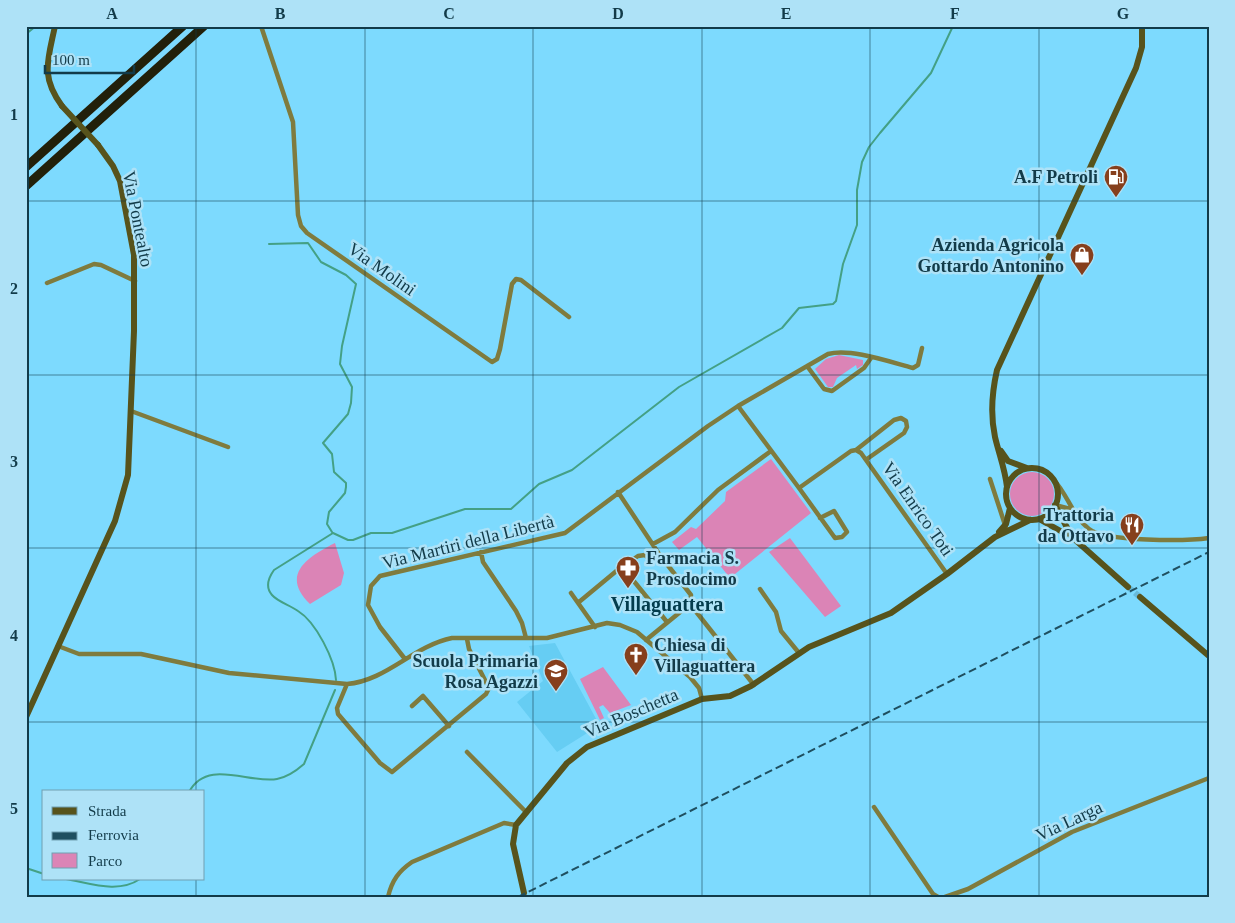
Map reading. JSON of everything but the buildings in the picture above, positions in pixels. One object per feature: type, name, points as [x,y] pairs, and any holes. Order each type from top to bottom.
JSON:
[{"type":"highway","points":[[26,168],[182,26]]},
{"type":"highway","points":[[26,186],[204,26]]},
{"type":"street","name":"Via Pontealto","points":[[26,717],[123,498],[128,475],[131,411],[135,281],[134,254],[120,181],[113,166],[98,145],[62,106],[51,90],[47,75],[48,54],[56,26]]},
{"type":"street","name":"Via Molini","points":[[261,26],[294,122],[298,215],[301,226],[307,233],[492,362],[497,358],[500,349],[512,284],[516,279],[521,280],[568,317]]},
{"type":"street","points":[[1006,528],[1010,508],[1006,494],[1006,472],[997,446],[992,413],[997,370],[1136,68],[1142,48],[1142,26]]},
{"type":"street","points":[[47,283],[94,264],[101,265],[135,281]]},
{"type":"street","name":"Via Martiri della Libertà","points":[[405,659],[380,627],[368,605],[371,586],[380,576],[565,533],[618,492],[738,406],[807,366],[837,352],[913,368],[918,365],[922,348]]},
{"type":"street","points":[[807,366],[824,389],[832,391],[864,368],[871,358]]},
{"type":"street","points":[[738,406],[799,488],[820,518],[835,538],[845,535],[847,529],[834,511],[820,518]]},
{"type":"street","points":[[131,411],[228,447]]},
{"type":"street","name":"Via Enrico Toti","points":[[799,488],[856,450],[894,420],[901,418],[906,421],[908,427],[904,433],[867,459]]},
{"type":"street","points":[[997,446],[1008,461],[1027,468],[1042,470],[1053,479],[1089,530],[1099,534],[1150,540],[1209,538]]},
{"type":"street","name":"Via Enrico Toti","points":[[856,450],[867,459],[948,574]]},
{"type":"street","points":[[653,544],[675,532],[718,490],[771,451]]},
{"type":"street","points":[[1007,487],[1014,475],[1027,468]]},
{"type":"street","points":[[990,479],[1006,528]]},
{"type":"street","points":[[1006,528],[1046,516],[1055,505],[1058,492],[1053,479]]},
{"type":"street","points":[[618,492],[653,544],[691,595],[690,604],[754,685]]},
{"type":"street","points":[[1055,505],[1075,511]]},
{"type":"street","points":[[1055,505],[1061,520],[1072,537]]},
{"type":"street","points":[[1010,508],[1022,518],[1030,520]]},
{"type":"street","points":[[1061,520],[1066,511],[1075,511]]},
{"type":"street","points":[[1038,519],[1072,537],[1128,586]]},
{"type":"street","name":"Via Boschetta","points":[[516,825],[567,763],[587,747],[702,700],[730,696],[754,685],[799,653],[824,640],[864,626],[891,612],[948,574],[1006,528]]},
{"type":"street","points":[[481,552],[483,562],[522,623],[526,638]]},
{"type":"street","points":[[624,569],[625,565],[638,556],[644,555],[652,562]]},
{"type":"street","points":[[579,602],[620,568],[624,569]]},
{"type":"street","points":[[624,569],[667,622]]},
{"type":"street","points":[[760,589],[776,612],[781,631],[799,653]]},
{"type":"street","points":[[571,593],[595,626]]},
{"type":"street","points":[[1140,597],[1209,656]]},
{"type":"street","points":[[646,640],[690,604]]},
{"type":"street","points":[[58,646],[79,654],[141,654],[229,673],[347,684],[358,683],[375,676],[440,641],[452,638],[547,638],[595,626],[607,624],[620,625],[629,627],[690,677],[699,688],[702,700]]},
{"type":"street","points":[[347,684],[337,708],[338,714],[388,771],[397,770],[486,694],[489,688],[469,649],[467,639]]},
{"type":"street","points":[[412,706],[423,696],[449,726]]},
{"type":"street","points":[[467,752],[525,812]]},
{"type":"street","name":"Via Larga","points":[[945,897],[968,890],[1072,832],[1209,778]]},
{"type":"street","points":[[874,807],[933,894],[938,897]]},
{"type":"street","points":[[388,897],[391,884],[400,870],[412,862],[504,823],[516,825],[513,844],[524,893]]},
{"type":"shaded area","name":"Scuola Primaria Rosa Agazzi","points":[[555,643],[601,728],[592,730],[557,752],[517,702],[543,681],[529,646]]},
{"type":"green space","points":[[839,355],[863,360],[863,365],[857,369],[856,365],[837,378],[833,387],[828,387],[815,369],[826,359]]},
{"type":"green space","points":[[771,459],[811,513],[730,578],[697,537],[679,550],[672,542],[691,527],[696,529],[725,501],[726,492]]},
{"type":"green space","points":[[1028,472],[1036,472],[1048,478],[1054,494],[1048,510],[1036,516],[1028,516],[1016,510],[1010,498],[1010,490],[1016,478]]},
{"type":"green space","points":[[790,538],[841,606],[825,617],[769,552]]},
{"type":"green space","points":[[335,543],[344,573],[341,585],[310,604],[301,594],[297,584],[297,576],[301,568],[315,554]]},
{"type":"green space","points":[[603,667],[631,705],[610,713],[603,705],[599,707],[604,718],[600,720],[580,679]]},
{"type":"waterway","points":[[26,34],[36,26]]},
{"type":"waterway","points":[[336,680],[332,662],[318,632],[305,616],[277,600],[270,592],[268,582],[274,570],[333,533],[348,540],[353,540],[371,533],[392,533],[465,509],[511,509],[539,484],[572,470],[679,387],[782,328],[799,308],[833,304],[836,301],[843,264],[857,225],[857,190],[862,162],[869,147],[931,73],[953,26]]},
{"type":"waterway","points":[[269,244],[308,243],[321,262],[346,275],[356,284],[342,346],[340,364],[352,387],[351,403],[348,414],[323,443],[332,454],[334,472],[346,483],[345,493],[329,512],[327,524],[332,532]]},
{"type":"waterway","points":[[191,790],[197,782],[206,776],[217,774],[266,780],[285,777],[295,771],[304,764],[335,690]]},
{"type":"waterway","points":[[26,868],[42,873]]},
{"type":"waterway","points":[[71,880],[113,887],[123,886],[138,880]]},
{"type":"tunnel","points":[[1128,587],[1140,597]]},
{"type":"railway","points":[[518,897],[1209,552]]},
{"type":"place","name":"A.F Petroli","points":[[1116,198]]},
{"type":"place","name":"Azienda Agricola Gottardo Antonino","points":[[1082,276]]},
{"type":"place","name":"Trattoria da Ottavo","points":[[1132,546]]},
{"type":"place","name":"Farmacia S. Prosdocimo","points":[[628,589]]},
{"type":"place","name":"Chiesa di Villaguattera","points":[[636,676]]},
{"type":"place","name":"Scuola Primaria Rosa Agazzi","points":[[556,692]]},
{"type":"district","name":"Villaguattera","points":[[667,604]]}]
